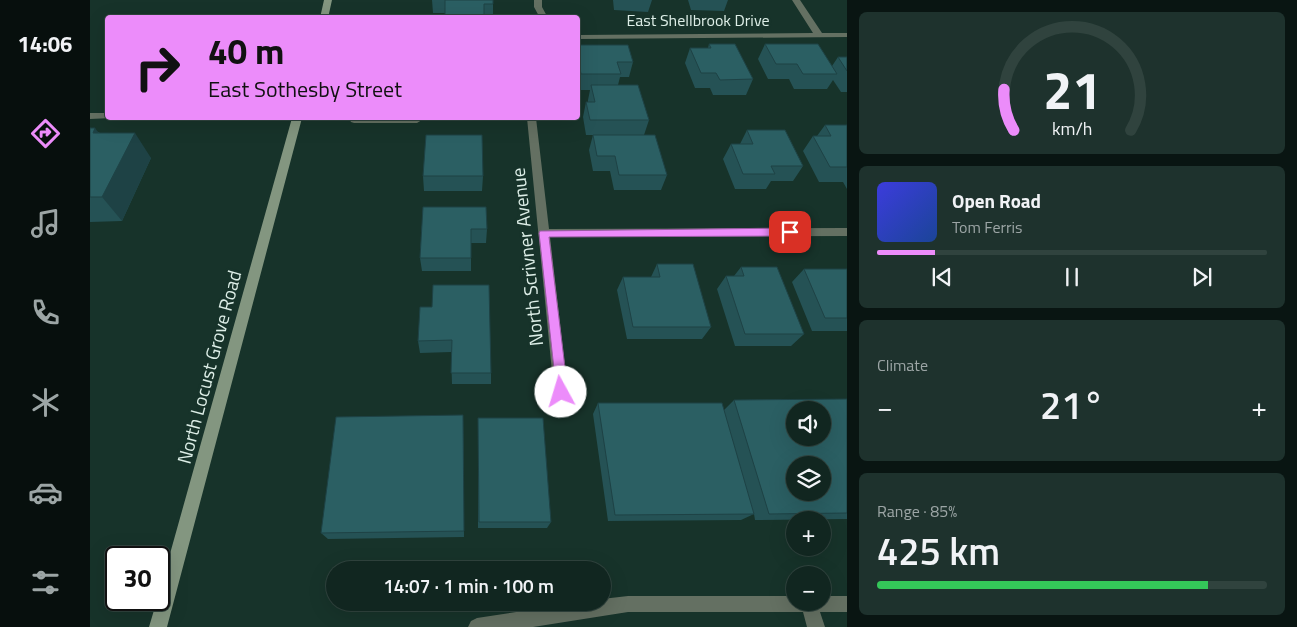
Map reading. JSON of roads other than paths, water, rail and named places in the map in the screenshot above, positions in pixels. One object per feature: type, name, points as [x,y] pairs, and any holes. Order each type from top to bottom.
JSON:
[{"type":"main road","points":[[325,15],[328,0]]},
{"type":"main road","name":"North Locust Grove Road","points":[[158,627],[295,120]]},
{"type":"street","points":[[538,0],[538,7],[542,15]]},
{"type":"street","points":[[796,0],[820,35]]},
{"type":"street","name":"East Shellbrook Drive","points":[[580,37],[847,35]]},
{"type":"street","points":[[90,116],[105,116]]},
{"type":"street","points":[[354,120],[417,120]]},
{"type":"street","name":"North Scrivner Avenue","points":[[531,120],[561,392]]},
{"type":"street","points":[[544,233],[847,232]]},
{"type":"street","points":[[477,627],[628,604],[786,604]]},
{"type":"street","points":[[831,604],[847,604]]},
{"type":"street","points":[[811,611],[816,627]]}]
